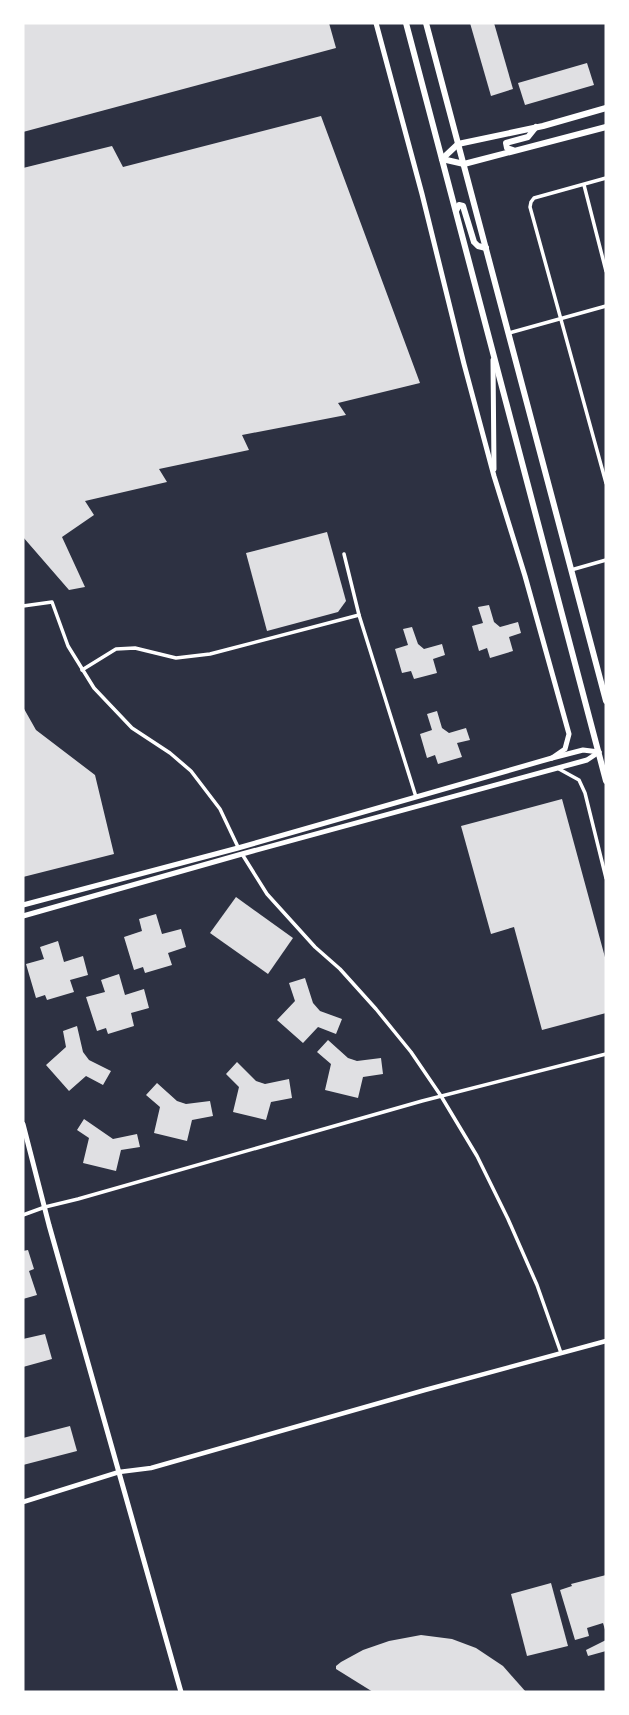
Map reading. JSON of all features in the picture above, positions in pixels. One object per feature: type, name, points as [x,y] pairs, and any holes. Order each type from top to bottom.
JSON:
[{"type":"main road","points":[[376,23],[494,476],[569,734],[565,748],[552,758]]},
{"type":"main road","points":[[406,23],[603,751],[606,781]]},
{"type":"main road","points":[[426,23],[606,701]]},
{"type":"main road","points":[[442,159],[458,144],[606,108]]},
{"type":"main road","points":[[516,151],[507,148],[506,144],[528,137],[536,127]]},
{"type":"main road","points":[[442,159],[464,164],[606,127]]},
{"type":"main road","points":[[456,211],[459,205],[463,206],[474,242],[486,248]]},
{"type":"main road","points":[[493,351],[494,476]]},
{"type":"main road","points":[[23,916],[552,758],[583,750],[603,751]]},
{"type":"main road","points":[[23,905],[557,768],[587,760],[603,751]]},
{"type":"main road","points":[[23,1124],[181,1692]]},
{"type":"street","points":[[606,178],[534,198],[530,208],[606,483]]},
{"type":"street","points":[[584,185],[606,271]]},
{"type":"street","points":[[509,333],[606,306]]},
{"type":"street","points":[[598,453],[606,450]]},
{"type":"street","points":[[344,554],[366,640],[416,797]]},
{"type":"street","points":[[571,570],[606,560]]},
{"type":"street","points":[[23,606],[52,602],[68,646],[94,688],[132,728],[170,753],[191,771],[220,809],[240,851],[267,894],[315,947],[340,969],[411,1052],[477,1156],[537,1285],[561,1353]]},
{"type":"street","points":[[82,670],[116,649],[135,648],[176,658],[210,654],[359,615]]},
{"type":"street","points":[[557,768],[579,780],[585,793],[606,878]]},
{"type":"street","points":[[23,1215],[441,1096],[606,1054]]},
{"type":"street","points":[[23,1503],[120,1472],[151,1468],[606,1341]]},
{"type":"building","points":[[23,23],[329,23],[336,48],[23,132]]},
{"type":"building","points":[[470,23],[494,23],[513,89],[491,96]]},
{"type":"building","points":[[587,63],[594,85],[525,105],[518,83]]},
{"type":"building","points":[[321,116],[420,383],[338,403],[346,415],[242,435],[249,450],[159,469],[167,482],[85,501],[94,515],[62,537],[85,587],[69,590],[23,537],[23,168],[112,146],[123,167]]},
{"type":"building","points":[[327,532],[346,601],[338,612],[267,631],[246,553]]},
{"type":"building","points":[[489,605],[494,622],[500,627],[518,622],[521,633],[509,637],[513,651],[490,658],[487,648],[479,651],[472,626],[483,623],[478,607]]},
{"type":"building","points":[[412,627],[418,644],[424,649],[442,644],[445,655],[433,659],[437,673],[414,679],[411,671],[402,673],[395,649],[408,645],[403,629]]},
{"type":"building","points":[[23,707],[36,730],[95,775],[114,854],[23,877]]},
{"type":"building","points":[[437,711],[442,728],[449,733],[466,728],[470,740],[457,743],[462,757],[438,764],[435,755],[427,758],[420,734],[432,730],[427,714]]},
{"type":"building","points":[[562,799],[606,961],[606,1013],[542,1030],[514,927],[491,934],[461,826]]},
{"type":"building","points":[[236,897],[293,938],[268,974],[210,933]]},
{"type":"building","points":[[156,914],[162,934],[181,929],[186,947],[168,953],[172,965],[145,973],[143,967],[134,970],[124,937],[142,931],[139,919]]},
{"type":"building","points":[[58,941],[64,962],[83,956],[88,975],[70,980],[74,992],[47,1000],[45,995],[36,998],[26,964],[44,959],[40,947]]},
{"type":"building","points":[[119,974],[125,995],[144,989],[149,1008],[131,1013],[134,1026],[108,1034],[106,1028],[97,1031],[86,997],[105,992],[101,980]]},
{"type":"building","points":[[305,978],[313,1003],[320,1011],[342,1019],[336,1034],[318,1027],[303,1043],[277,1020],[295,1001],[289,983]]},
{"type":"building","points":[[77,1026],[83,1052],[89,1060],[111,1071],[103,1085],[86,1076],[69,1091],[46,1065],[66,1047],[63,1031]]},
{"type":"building","points":[[328,1040],[348,1058],[357,1061],[381,1058],[383,1074],[363,1077],[358,1098],[325,1090],[331,1064],[317,1052]]},
{"type":"building","points":[[237,1062],[256,1081],[265,1084],[289,1079],[292,1098],[271,1102],[266,1120],[233,1112],[239,1087],[226,1074]]},
{"type":"building","points":[[157,1083],[177,1101],[186,1104],[210,1101],[213,1116],[192,1120],[187,1141],[154,1133],[160,1107],[146,1095]]},
{"type":"building","points":[[84,1119],[113,1139],[137,1134],[140,1147],[121,1150],[116,1171],[83,1163],[89,1138],[77,1130]]},
{"type":"building","points":[[28,1250],[34,1269],[29,1271],[37,1295],[23,1299],[23,1251]]},
{"type":"building","points":[[45,1334],[52,1359],[23,1367],[23,1339]]},
{"type":"building","points":[[70,1426],[77,1451],[23,1465],[23,1438]]},
{"type":"building","points":[[606,1575],[606,1633],[603,1623],[587,1628],[589,1636],[575,1640],[560,1590],[572,1586],[571,1584]]},
{"type":"building","points":[[551,1583],[568,1646],[527,1656],[511,1594]]},
{"type":"building","points":[[421,1635],[452,1639],[476,1648],[503,1666],[526,1692],[373,1692],[336,1669],[341,1662],[363,1650],[389,1641]]},
{"type":"building","points":[[606,1640],[606,1651],[588,1656],[586,1650]]}]
